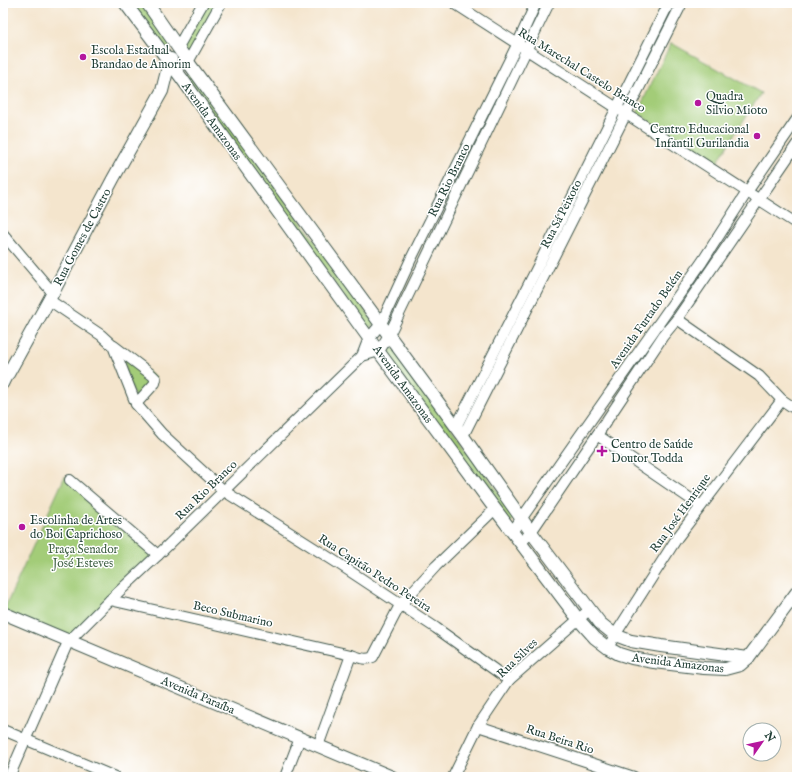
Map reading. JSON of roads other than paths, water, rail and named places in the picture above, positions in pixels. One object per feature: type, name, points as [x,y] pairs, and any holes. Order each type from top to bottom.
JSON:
[{"type":"street","name":"Avenida Amazonas","points":[[125,3],[180,76],[369,338],[512,532],[578,619],[595,638],[619,654],[654,662],[725,669],[744,662]]},
{"type":"street","name":"Avenida Amazonas","points":[[147,3],[188,62],[589,610],[615,635],[630,640],[744,662]]},
{"type":"street","name":"Rua Gomes de Castro","points":[[5,376],[51,296],[162,91],[169,63],[203,3]]},
{"type":"street","name":"Rua Gomes de Castro","points":[[162,91],[180,76],[221,3]]},
{"type":"street","name":"Rua Marechal Castelo Branco","points":[[454,3],[797,224]]},
{"type":"street","name":"Rua Rio Branco","points":[[362,356],[379,351],[389,335],[521,47],[536,3]]},
{"type":"street","name":"Rua Rio Branco","points":[[68,642],[362,356],[369,338],[381,324],[411,259],[521,47],[549,3]]},
{"type":"street","name":"Rua Sá Peixoto","points":[[460,432],[669,3]]},
{"type":"street","name":"Rua Sá Peixoto","points":[[460,432],[627,114],[682,3]]},
{"type":"street","name":"Avenida Furtado Belém","points":[[521,543],[531,532],[597,435],[746,192],[797,119]]},
{"type":"street","name":"Avenida Furtado Belém","points":[[512,532],[659,333],[676,319],[797,144]]},
{"type":"street","points":[[3,234],[51,296],[113,346],[155,377],[155,383],[136,404]]},
{"type":"street","points":[[676,319],[759,376],[782,400],[797,410]]},
{"type":"street","name":"Rua Capitão Pedro Pereira","points":[[113,346],[136,404],[162,434],[224,491],[336,562],[454,640],[509,680]]},
{"type":"street","name":"Rua José Henrique","points":[[608,648],[666,553],[700,506],[782,400]]},
{"type":"street","points":[[597,435],[700,506]]},
{"type":"street","points":[[70,480],[158,555]]},
{"type":"street","name":"Beco Submarino","points":[[110,600],[351,655],[364,660],[373,657],[400,605],[495,508]]},
{"type":"street","points":[[744,662],[797,592]]},
{"type":"street","name":"Rua Silves","points":[[453,777],[478,726],[509,680],[589,610]]},
{"type":"street","name":"Avenida Paraíba","points":[[3,613],[68,642],[392,777]]},
{"type":"street","points":[[9,777],[68,642]]},
{"type":"street","points":[[318,746],[351,655]]},
{"type":"street","name":"Rua Beira Rio","points":[[478,726],[634,777]]},
{"type":"street","points":[[3,730],[115,777]]},
{"type":"street","points":[[285,777],[300,738]]},
{"type":"place","name":"Escola Estadual Brandao de Amorim","points":[[83,57]]},
{"type":"place","name":"Quadra Silvio Mioto","points":[[698,103]]},
{"type":"place","name":"Centro Educacional Infantil Gurilandia","points":[[757,136]]},
{"type":"place","name":"Centro de Saúde Doutor Todda","points":[[602,451]]},
{"type":"place","name":"Escolinha de Artes do Boi Caprichoso","points":[[22,527]]},
{"type":"park label","name":"Praça Senador José Esteves","points":[[83,556]]}]
